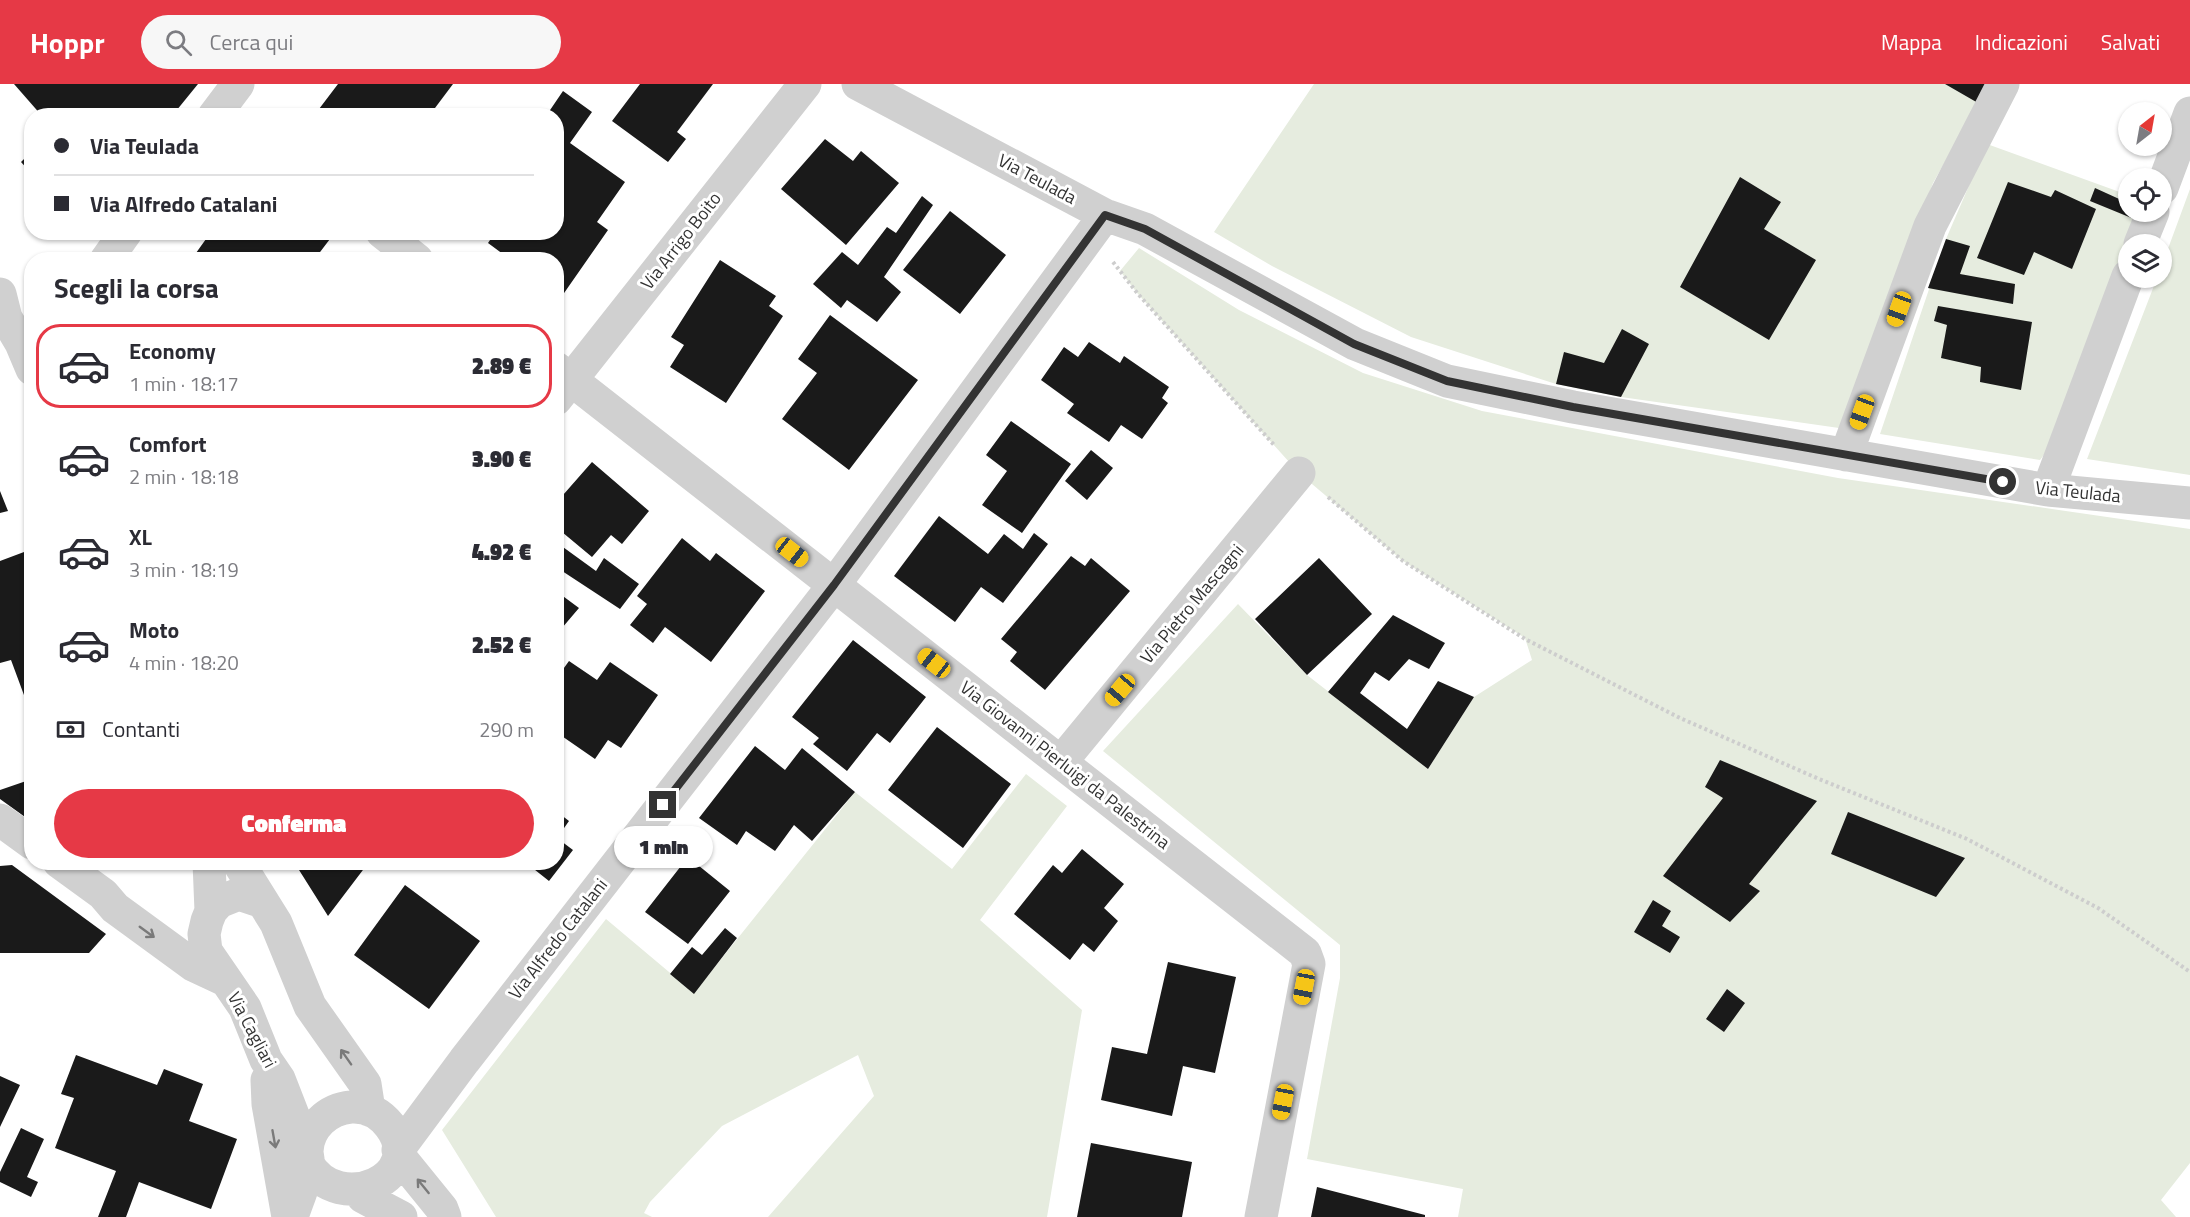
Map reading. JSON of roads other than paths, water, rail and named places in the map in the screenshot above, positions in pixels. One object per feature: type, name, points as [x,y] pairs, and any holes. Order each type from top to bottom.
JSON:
[{"type":"street","name":"Via Arrigo Boito","points":[[564,378],[806,84]]},
{"type":"street","name":"Via Teulada","points":[[858,84],[1098,224],[1145,229],[1354,344],[1447,381],[1573,407],[2048,490],[2190,503]]},
{"type":"street","points":[[1846,455],[1930,226],[2003,84]]},
{"type":"street","points":[[2170,168],[2190,113]]},
{"type":"street","name":"Via Alfredo Catalani","points":[[398,1153],[444,1088],[834,585],[1098,224]]},
{"type":"street","points":[[392,240],[407,252]]},
{"type":"street","points":[[2048,490],[2124,288]]},
{"type":"street","name":"Via Giovanni Pierluigi da Palestrina","points":[[564,384],[834,585],[1305,953],[1308,964],[1261,1217]]},
{"type":"street","name":"Via Pietro Mascagni","points":[[1061,762],[1299,473]]},
{"type":"street","points":[[0,820],[24,837]]},
{"type":"street","points":[[70,870],[103,894],[115,908],[193,965],[223,979]]},
{"type":"street","name":"Via Cagliari","points":[[209,870],[211,911],[204,934],[206,951],[245,1008],[266,1060],[279,1079],[308,1158]]},
{"type":"street","points":[[243,870],[276,923],[310,1006],[365,1084],[374,1112]]},
{"type":"street","points":[[211,911],[219,902],[239,894],[260,901]]},
{"type":"street","points":[[266,1060],[268,1104],[290,1217]]},
{"type":"street","points":[[374,1112],[444,1088]]},
{"type":"street","points":[[290,1217],[308,1158],[310,1137],[317,1124],[340,1108],[354,1107],[374,1112],[392,1128],[397,1141],[395,1171],[386,1184],[354,1204]]},
{"type":"street","points":[[398,1153],[442,1209],[445,1217]]},
{"type":"street","points":[[308,1158],[314,1176],[322,1187],[333,1194],[354,1204],[401,1217]]}]
